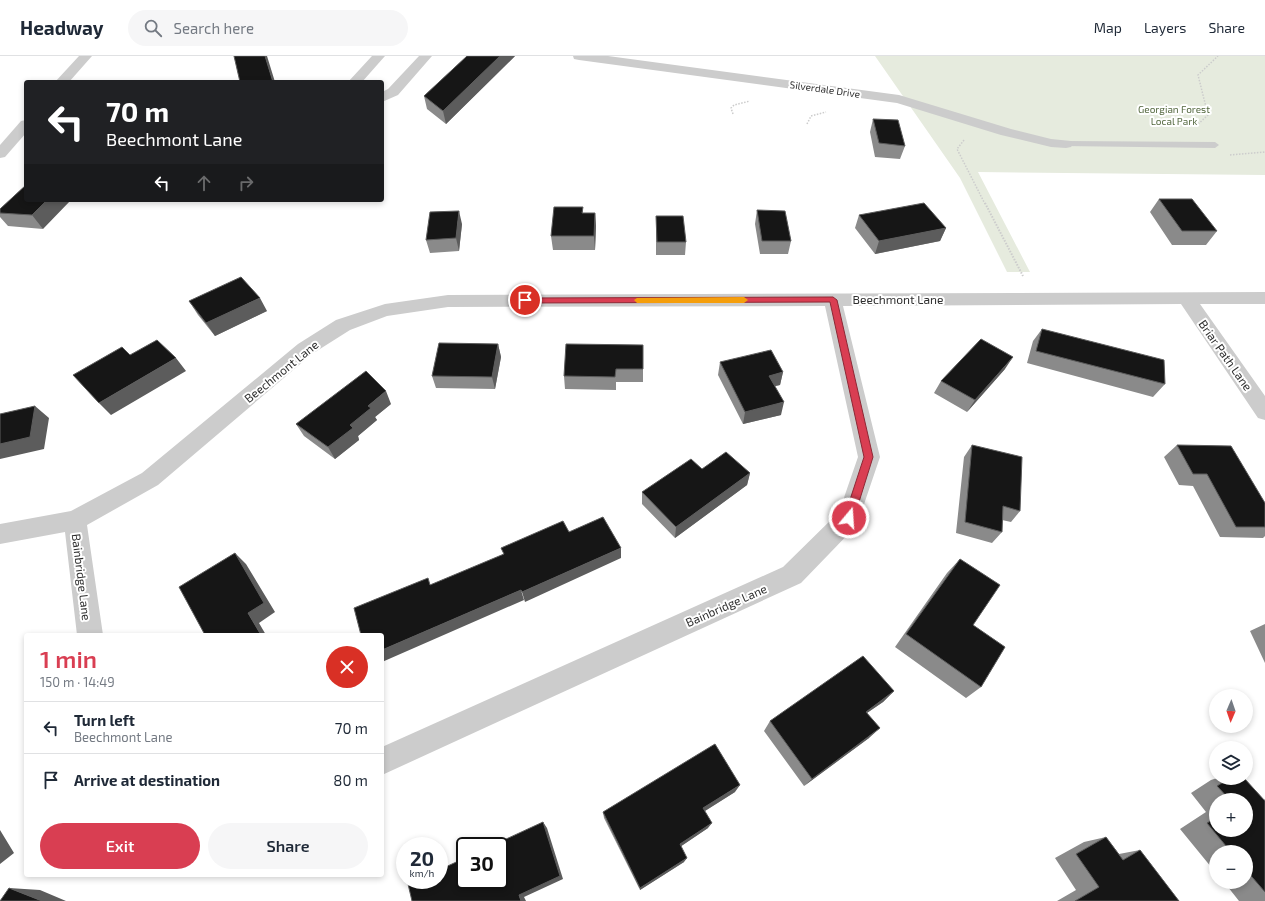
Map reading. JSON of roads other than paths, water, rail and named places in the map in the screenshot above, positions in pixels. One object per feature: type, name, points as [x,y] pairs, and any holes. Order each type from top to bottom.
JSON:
[{"type":"street","points":[[64,80],[86,56]]},
{"type":"street","points":[[357,80],[379,56]]},
{"type":"street","points":[[384,97],[393,92],[426,56]]},
{"type":"street","name":"Silverdale Drive","points":[[579,56],[900,99],[1051,144],[1066,144]]},
{"type":"street","points":[[0,154],[24,126]]},
{"type":"street","name":"Briar Path Lane","points":[[1186,298],[1265,412]]},
{"type":"street","name":"Beechmont Lane","points":[[0,534],[75,520],[150,479],[305,349],[343,325],[385,310],[448,301],[1265,298]]},
{"type":"street","name":"Bainbridge Lane","points":[[384,760],[792,575],[849,518],[869,457],[833,300]]},
{"type":"street","name":"Bainbridge Lane","points":[[75,520],[90,633]]},
{"type":"lane","points":[[1066,144],[1215,144]]},
{"type":"park label","name":"Georgian Forest Local Park","points":[[1174,114]]}]
